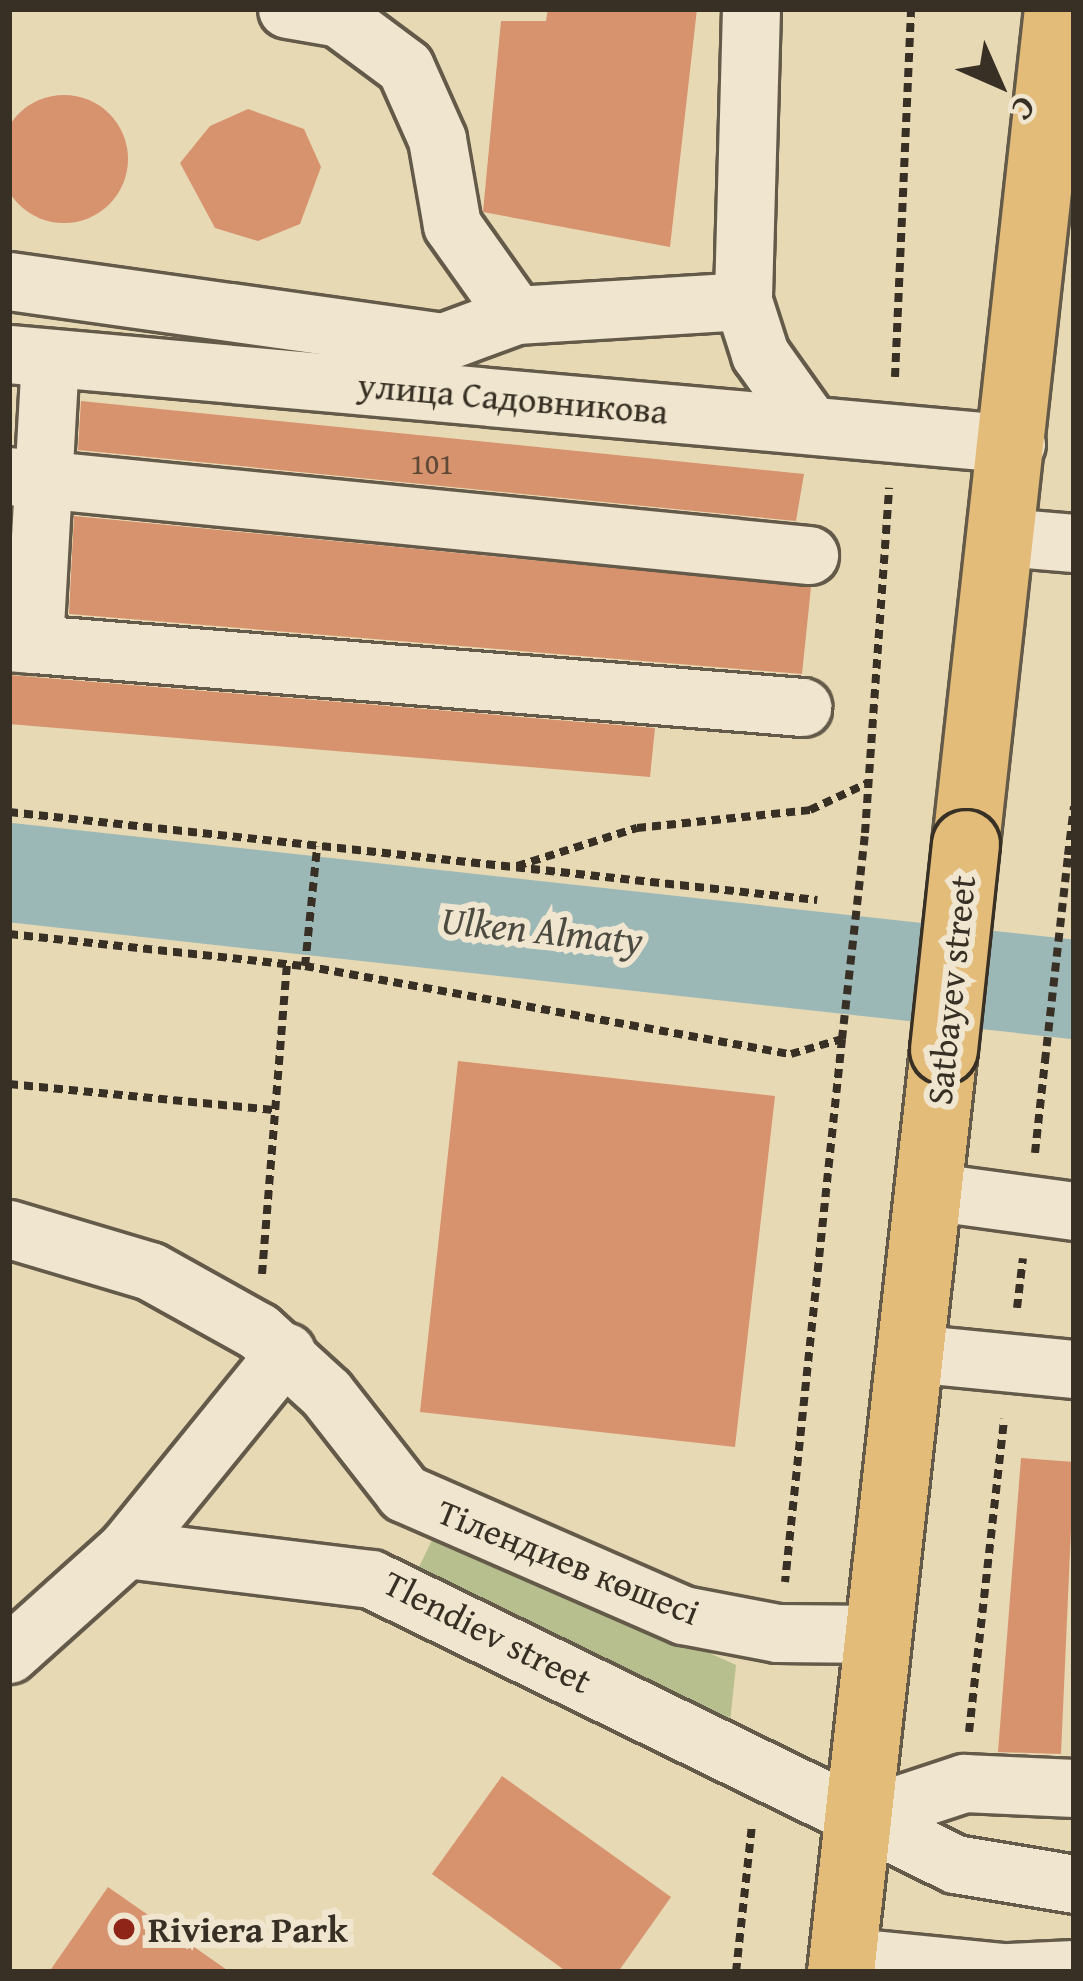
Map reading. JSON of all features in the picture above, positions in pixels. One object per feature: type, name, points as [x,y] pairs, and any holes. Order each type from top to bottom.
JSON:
[{"type":"main road","name":"Satbayev street","points":[[842,1964],[966,844],[1016,444],[1058,9]]},
{"type":"street","points":[[287,9],[339,17],[405,68],[437,139],[452,225],[516,315]]},
{"type":"street","points":[[752,9],[743,301],[760,354],[809,423]]},
{"type":"street","points":[[9,280],[443,342],[516,315],[743,301]]},
{"type":"street","points":[[30,356],[21,643],[802,707]]},
{"type":"street","name":"улица Садовникова","points":[[30,356],[1016,444]]},
{"type":"street","points":[[27,477],[809,555]]},
{"type":"street","points":[[1004,537],[1074,543]]},
{"type":"street","points":[[928,1191],[1052,1208]]},
{"type":"street","points":[[9,1228],[150,1270],[272,1341],[404,1493]]},
{"type":"street","points":[[9,1654],[126,1549],[272,1341]]},
{"type":"street","points":[[910,1353],[1074,1369]]},
{"type":"street","name":"Tlendiev street","points":[[404,1493],[371,1579],[955,1864],[1074,1884]]},
{"type":"street","name":"Тілендиев көшесі","points":[[404,1493],[683,1616],[777,1633],[879,1634]]},
{"type":"street","points":[[126,1549],[371,1579]]},
{"type":"street","points":[[858,1818],[964,1784],[1074,1788]]},
{"type":"street","points":[[842,1964],[1006,1972],[1074,1969]]},
{"type":"path","points":[[783,1591],[865,833],[893,431],[911,9]]},
{"type":"path","points":[[512,867],[637,828],[810,810],[869,783]]},
{"type":"path","points":[[964,1784],[1010,1363],[1052,1208],[1045,1061],[1074,806]]},
{"type":"path","points":[[9,812],[817,899]]},
{"type":"path","points":[[305,966],[316,847]]},
{"type":"path","points":[[9,934],[305,966],[791,1054],[842,1039]]},
{"type":"path","points":[[272,1341],[276,1110],[286,964]]},
{"type":"path","points":[[9,1084],[276,1110]]},
{"type":"path","points":[[736,1972],[754,1806]]},
{"type":"green space","points":[[437,1530],[736,1665],[730,1722],[415,1575]]},
{"type":"building","points":[[548,9],[697,9],[670,247],[483,212],[501,21],[546,21]]},
{"type":"building","points":[[64,95],[88,100],[109,114],[123,135],[128,159],[123,183],[109,204],[88,218],[64,223],[40,218],[19,204],[5,183],[0,159],[5,135],[19,114],[40,100]]},
{"type":"building","points":[[248,109],[304,129],[321,167],[300,224],[258,241],[215,228],[180,163],[210,126]]},
{"type":"building","points":[[81,401],[804,474],[796,521],[78,450]]},
{"type":"building","points":[[74,516],[811,587],[802,674],[69,614]]},
{"type":"building","points":[[9,675],[655,728],[650,777],[9,724]]},
{"type":"building","points":[[458,1061],[775,1096],[735,1447],[420,1412]]},
{"type":"building","points":[[1021,1458],[1074,1462],[1061,1754],[998,1752]]},
{"type":"building","points":[[502,1776],[671,1897],[618,1972],[567,1972],[432,1874]]},
{"type":"building","name":"Riviera Park","points":[[108,1887],[230,1972],[49,1972]]},
{"type":"waterway","name":"Ulken Almaty","points":[[9,872],[1074,989]]},
{"type":"place","name":"Riviera Park","points":[[124,1929]]}]
